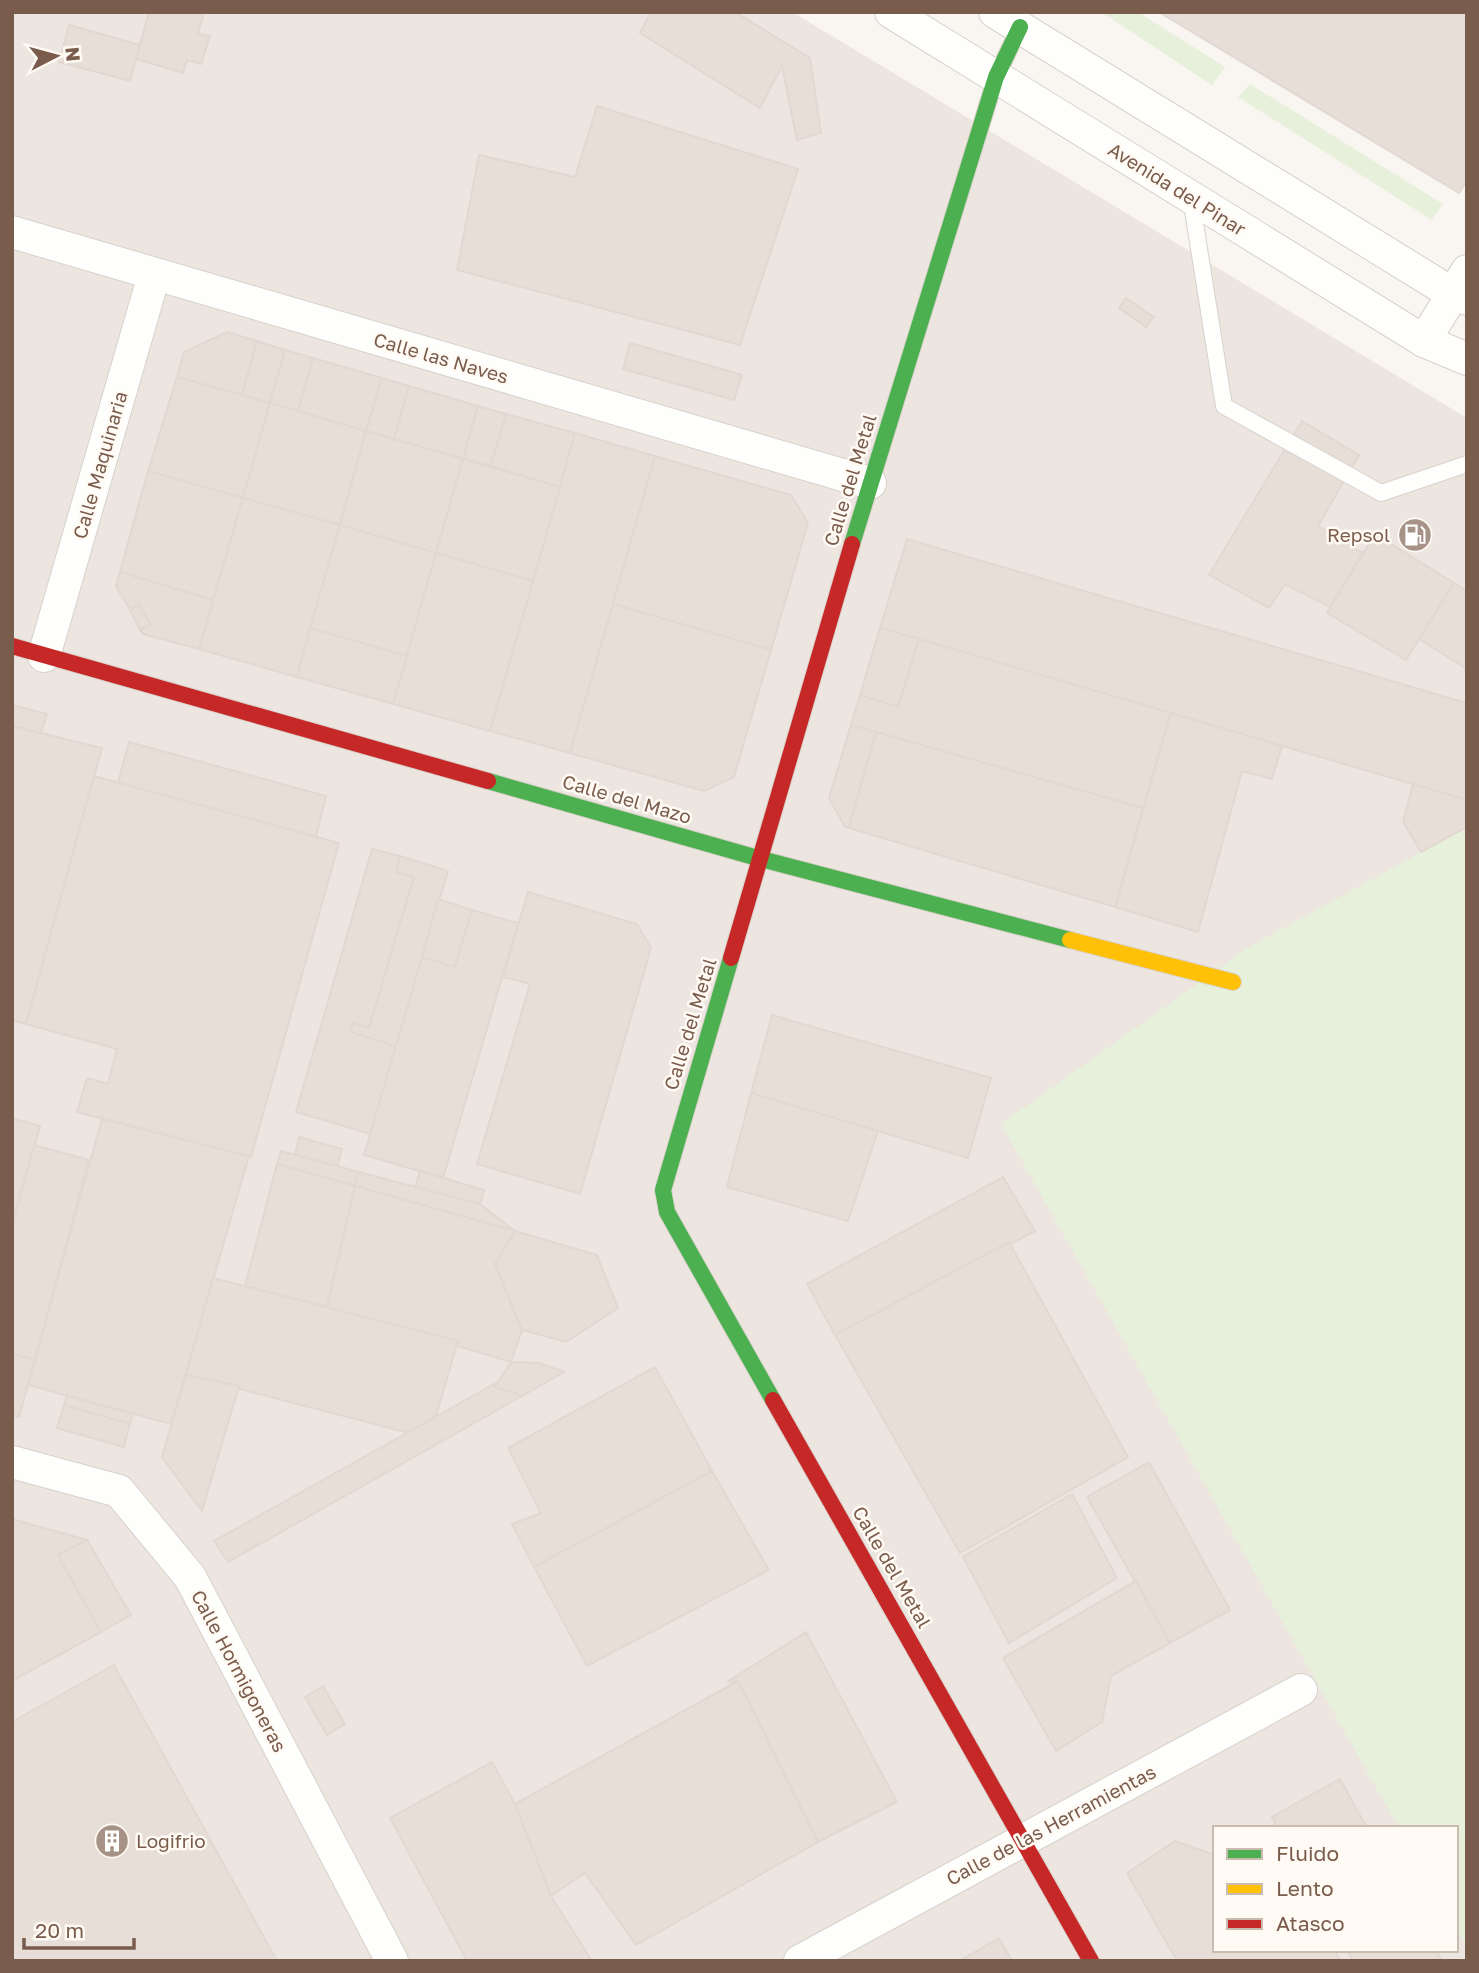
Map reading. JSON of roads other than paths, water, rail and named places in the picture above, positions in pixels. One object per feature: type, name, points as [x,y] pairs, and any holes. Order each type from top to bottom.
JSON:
[{"type":"street","name":"Avenida del Pinar","points":[[891,12],[1424,341],[1467,359]]},
{"type":"street","name":"Calle del Metal","points":[[1007,20],[996,77],[870,482],[663,1190],[667,1212],[1091,1961]]},
{"type":"street","points":[[1007,20],[1462,288],[1424,341]]},
{"type":"street","name":"Calle las Naves","points":[[12,232],[870,482]]},
{"type":"street","name":"Calle Maquinaria","points":[[44,656],[154,275]]},
{"type":"street","name":"Calle del Mazo","points":[[12,646],[761,859],[1233,982]]},
{"type":"street","name":"Calle Hormigoneras","points":[[12,1462],[119,1491],[190,1577],[393,1961]]},
{"type":"street","name":"Calle de las Herramientas","points":[[800,1961],[1301,1690]]},
{"type":"lane","points":[[1191,198],[1224,406],[1381,493],[1467,464]]},
{"type":"place","name":"Repsol","points":[[1415,535]]},
{"type":"place","name":"Logifrio","points":[[112,1841]]}]
